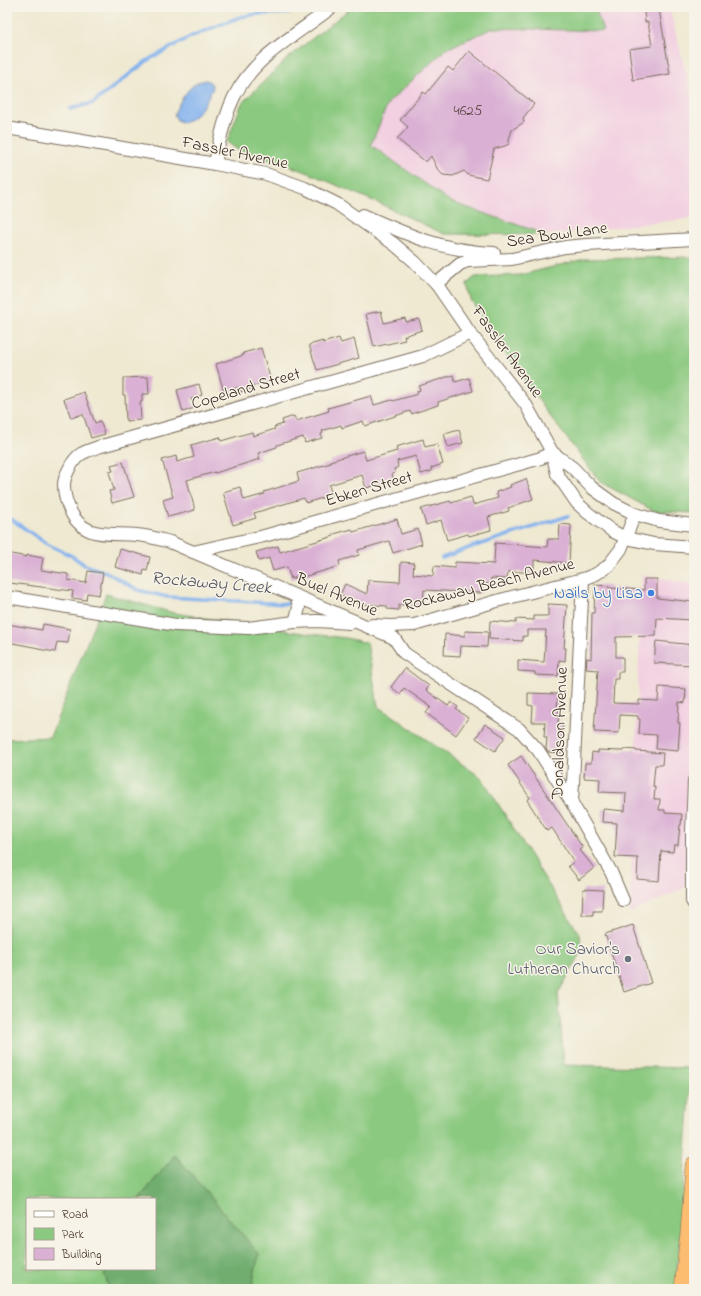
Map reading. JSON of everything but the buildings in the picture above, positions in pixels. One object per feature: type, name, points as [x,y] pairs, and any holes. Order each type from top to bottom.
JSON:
[{"type":"highway","points":[[683,1289],[694,1165]]},
{"type":"street","points":[[215,164],[220,136],[226,116],[235,96],[247,77],[275,50],[332,7]]},
{"type":"street","name":"Fassler Avenue","points":[[7,128],[251,171],[280,178],[327,198],[365,222],[394,244],[436,284],[470,333],[523,401],[552,452],[557,474],[577,503],[599,522],[626,538],[654,544],[694,547]]},
{"type":"street","points":[[327,198],[406,234],[445,247],[494,253],[565,248]]},
{"type":"street","name":"Sea Bowl Lane","points":[[436,284],[464,262],[516,258],[586,245],[693,240]]},
{"type":"street","name":"Copeland Street","points":[[67,504],[64,491],[64,479],[80,454],[98,447],[423,356],[470,333]]},
{"type":"street","name":"Fassler Avenue","points":[[552,452],[573,468],[591,487],[613,503],[635,514],[659,521],[694,525]]},
{"type":"street","name":"Ebken Street","points":[[193,552],[264,536],[541,458],[552,452]]},
{"type":"street","name":"Buel Avenue","points":[[67,504],[73,516],[81,526],[92,532],[153,537],[193,552],[394,638],[404,653],[519,729],[538,750],[572,803]]},
{"type":"street","name":"Rockaway Beach Avenue","points":[[7,597],[176,625],[248,628],[295,622],[317,621],[390,626],[414,625],[504,598],[583,579],[596,574],[608,566],[621,549],[635,514]]},
{"type":"street","name":"Donaldson Avenue","points":[[583,579],[572,803],[611,872],[623,900]]},
{"type":"street","points":[[295,622],[299,608],[297,597]]},
{"type":"street","points":[[694,781],[692,831],[692,901],[694,904]]},
{"type":"shaded area","points":[[595,7],[669,7],[694,104],[694,218],[547,235],[451,202],[370,145],[388,103],[446,49],[493,28],[602,31]]},
{"type":"shaded area","points":[[642,575],[694,584],[694,659],[685,888],[630,913]]},
{"type":"green space","points":[[352,7],[595,7],[603,31],[493,28],[446,49],[388,103],[371,145],[451,202],[547,235],[444,234],[385,206],[304,171],[238,150],[227,142],[242,103],[289,57]]},
{"type":"green space","points":[[694,257],[694,513],[654,511],[600,482],[547,412],[506,354],[471,300],[467,284],[475,277],[521,275],[584,259]]},
{"type":"green space","points":[[106,594],[174,613],[302,633],[346,638],[367,643],[378,706],[482,778],[580,935],[583,950],[558,993],[564,1065],[692,1068],[676,1289],[251,1289],[259,1254],[175,1155],[140,1198],[26,1198],[26,1270],[103,1270],[109,1289],[7,1289],[7,739],[50,737]]},
{"type":"green space","points":[[175,1155],[259,1254],[251,1289],[109,1289],[103,1270],[156,1270],[156,1198],[140,1198]]},
{"type":"water","points":[[207,80],[211,83],[213,88],[201,109],[188,121],[183,123],[177,120],[174,114],[186,92],[201,81]]},
{"type":"waterway","points":[[70,109],[93,103],[148,60],[192,36],[240,17],[258,14],[289,13]]},
{"type":"waterway","name":"Rockaway Creek","points":[[442,558],[568,516]]},
{"type":"waterway","name":"Rockaway Creek","points":[[7,519],[11,519],[47,544],[72,556],[85,565],[106,572],[138,590],[167,597],[288,604]]},
{"type":"place","name":"Nails by Lisa","points":[[651,593]]},
{"type":"place","name":"Our Savior's Lutheran Church","points":[[628,959]]}]
